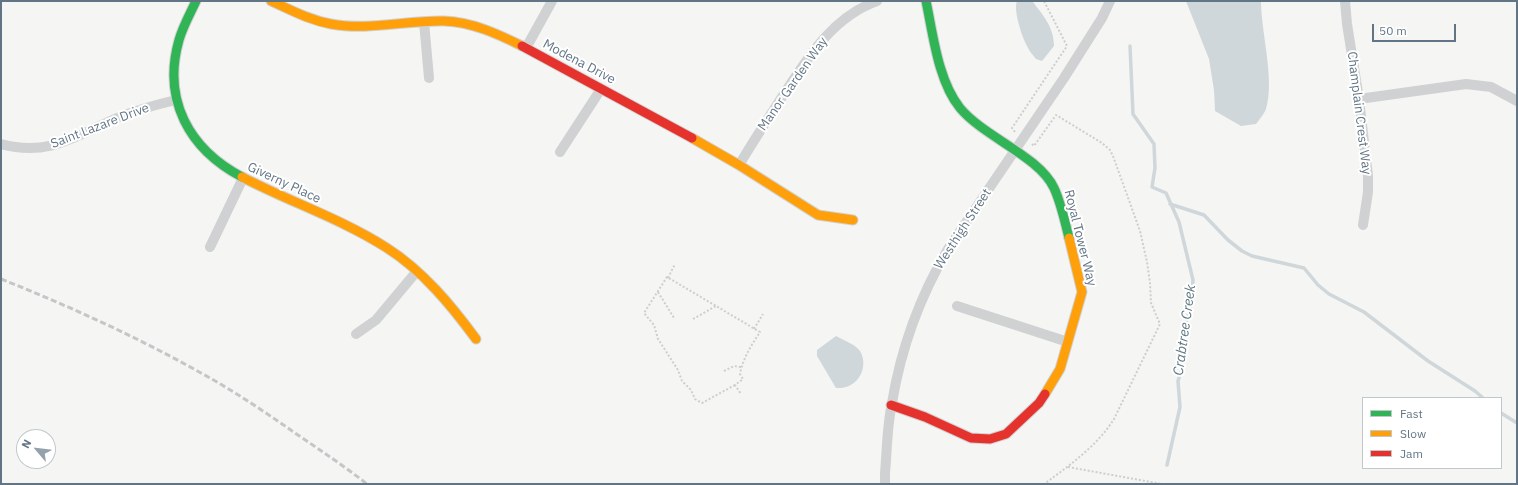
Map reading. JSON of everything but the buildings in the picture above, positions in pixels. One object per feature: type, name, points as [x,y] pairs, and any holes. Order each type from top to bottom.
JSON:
[{"type":"street","name":"Giverny Place","points":[[196,1],[184,26],[175,56],[174,72],[176,100],[188,126],[202,148],[221,164],[243,178],[372,239],[394,253],[417,271],[444,296],[476,339]]},
{"type":"street","name":"Modena Drive","points":[[271,1],[307,18],[331,24],[350,26],[445,21],[470,25],[499,34],[658,119],[739,165],[818,215],[854,220]]},
{"type":"street","points":[[526,48],[552,1]]},
{"type":"street","name":"Manor Garden Way","points":[[739,165],[795,76],[827,35],[854,13],[877,1]]},
{"type":"street","name":"Royal Tower Way","points":[[891,405],[925,417],[971,438],[990,439],[1006,434],[1039,403],[1060,369],[1082,292],[1064,220],[1054,188],[1040,170],[982,128],[960,108],[949,91],[942,73],[926,1]]},
{"type":"street","name":"Westhigh Street","points":[[885,484],[884,473],[891,405],[906,341],[922,298],[935,272],[983,196],[1015,152],[1084,48],[1110,1]]},
{"type":"street","name":"Champlain Crest Way","points":[[1345,1],[1368,176],[1368,192],[1363,225]]},
{"type":"street","points":[[424,22],[429,78]]},
{"type":"street","points":[[1359,99],[1466,84],[1491,87],[1517,101]]},
{"type":"street","points":[[560,152],[601,89]]},
{"type":"street","name":"Saint Lazare Drive","points":[[1,144],[28,149],[51,146],[65,142],[144,108],[176,100]]},
{"type":"street","points":[[210,247],[243,178]]},
{"type":"street","points":[[356,334],[376,320],[417,271]]},
{"type":"street","points":[[957,306],[1068,342]]},
{"type":"path","points":[[1015,132],[1012,128],[1067,46],[1044,1]]},
{"type":"path","points":[[1034,146],[1056,115],[1102,143],[1110,150],[1140,231],[1146,252],[1151,303],[1160,324],[1114,419],[1099,440],[1044,484]]},
{"type":"path","points":[[668,278],[760,332],[748,350],[740,374],[743,379],[702,403],[695,399],[691,390],[682,381],[678,370],[658,339],[654,325],[644,313],[668,278],[675,264]]},
{"type":"path","points":[[658,292],[674,318]]},
{"type":"path","points":[[693,319],[716,306]]},
{"type":"path","points":[[754,329],[763,314]]},
{"type":"path","points":[[724,371],[734,366],[742,367]]},
{"type":"path","points":[[735,385],[741,394]]},
{"type":"path","points":[[1068,466],[1162,484]]},
{"type":"shaded area","points":[[1017,1],[1032,1],[1044,16],[1050,27],[1054,39],[1054,46],[1042,61],[1036,59],[1025,42],[1017,17]]},
{"type":"shaded area","points":[[1186,1],[1261,1],[1269,84],[1266,109],[1256,124],[1241,126],[1215,111],[1214,90],[1209,59]]},
{"type":"shaded area","points":[[836,336],[852,344],[858,349],[862,356],[863,362],[862,372],[856,382],[842,388],[836,388],[817,356],[817,350]]},
{"type":"waterway","name":"Crabtree Creek","points":[[1130,46],[1133,114],[1154,144],[1155,168],[1152,187],[1166,193],[1179,222],[1193,280],[1191,305],[1183,333],[1182,368],[1178,381],[1180,407],[1167,465]]},
{"type":"waterway","points":[[1170,204],[1204,215],[1228,240],[1242,251],[1252,256],[1304,268],[1318,285],[1329,294],[1364,312],[1428,361],[1482,397]]},
{"type":"waterway","points":[[1502,414],[1517,423]]},
{"type":"railway","points":[[1,279],[102,323],[201,373],[261,410],[332,458],[367,484]]},
{"type":"traffic: fast","points":[[196,1],[179,40],[175,62],[174,83],[177,102],[184,120],[194,137],[207,152],[223,166],[242,177]]},
{"type":"traffic: fast","points":[[926,1],[937,57],[946,85],[953,97],[960,108],[970,118],[1024,156],[1047,177],[1059,200],[1069,238]]},
{"type":"traffic: slow","points":[[271,1],[308,17],[331,24],[345,26],[373,26],[430,21],[454,22],[484,29],[522,46]]},
{"type":"traffic: slow","points":[[692,138],[739,165],[818,215],[853,220]]},
{"type":"traffic: slow","points":[[242,177],[334,219],[387,248],[413,267],[436,289],[476,339]]},
{"type":"traffic: slow","points":[[1045,394],[1060,369],[1082,292],[1069,238]]},
{"type":"traffic: jam","points":[[522,46],[692,138]]},
{"type":"traffic: jam","points":[[891,405],[925,417],[971,438],[990,439],[1006,434],[1039,403],[1045,394]]}]
